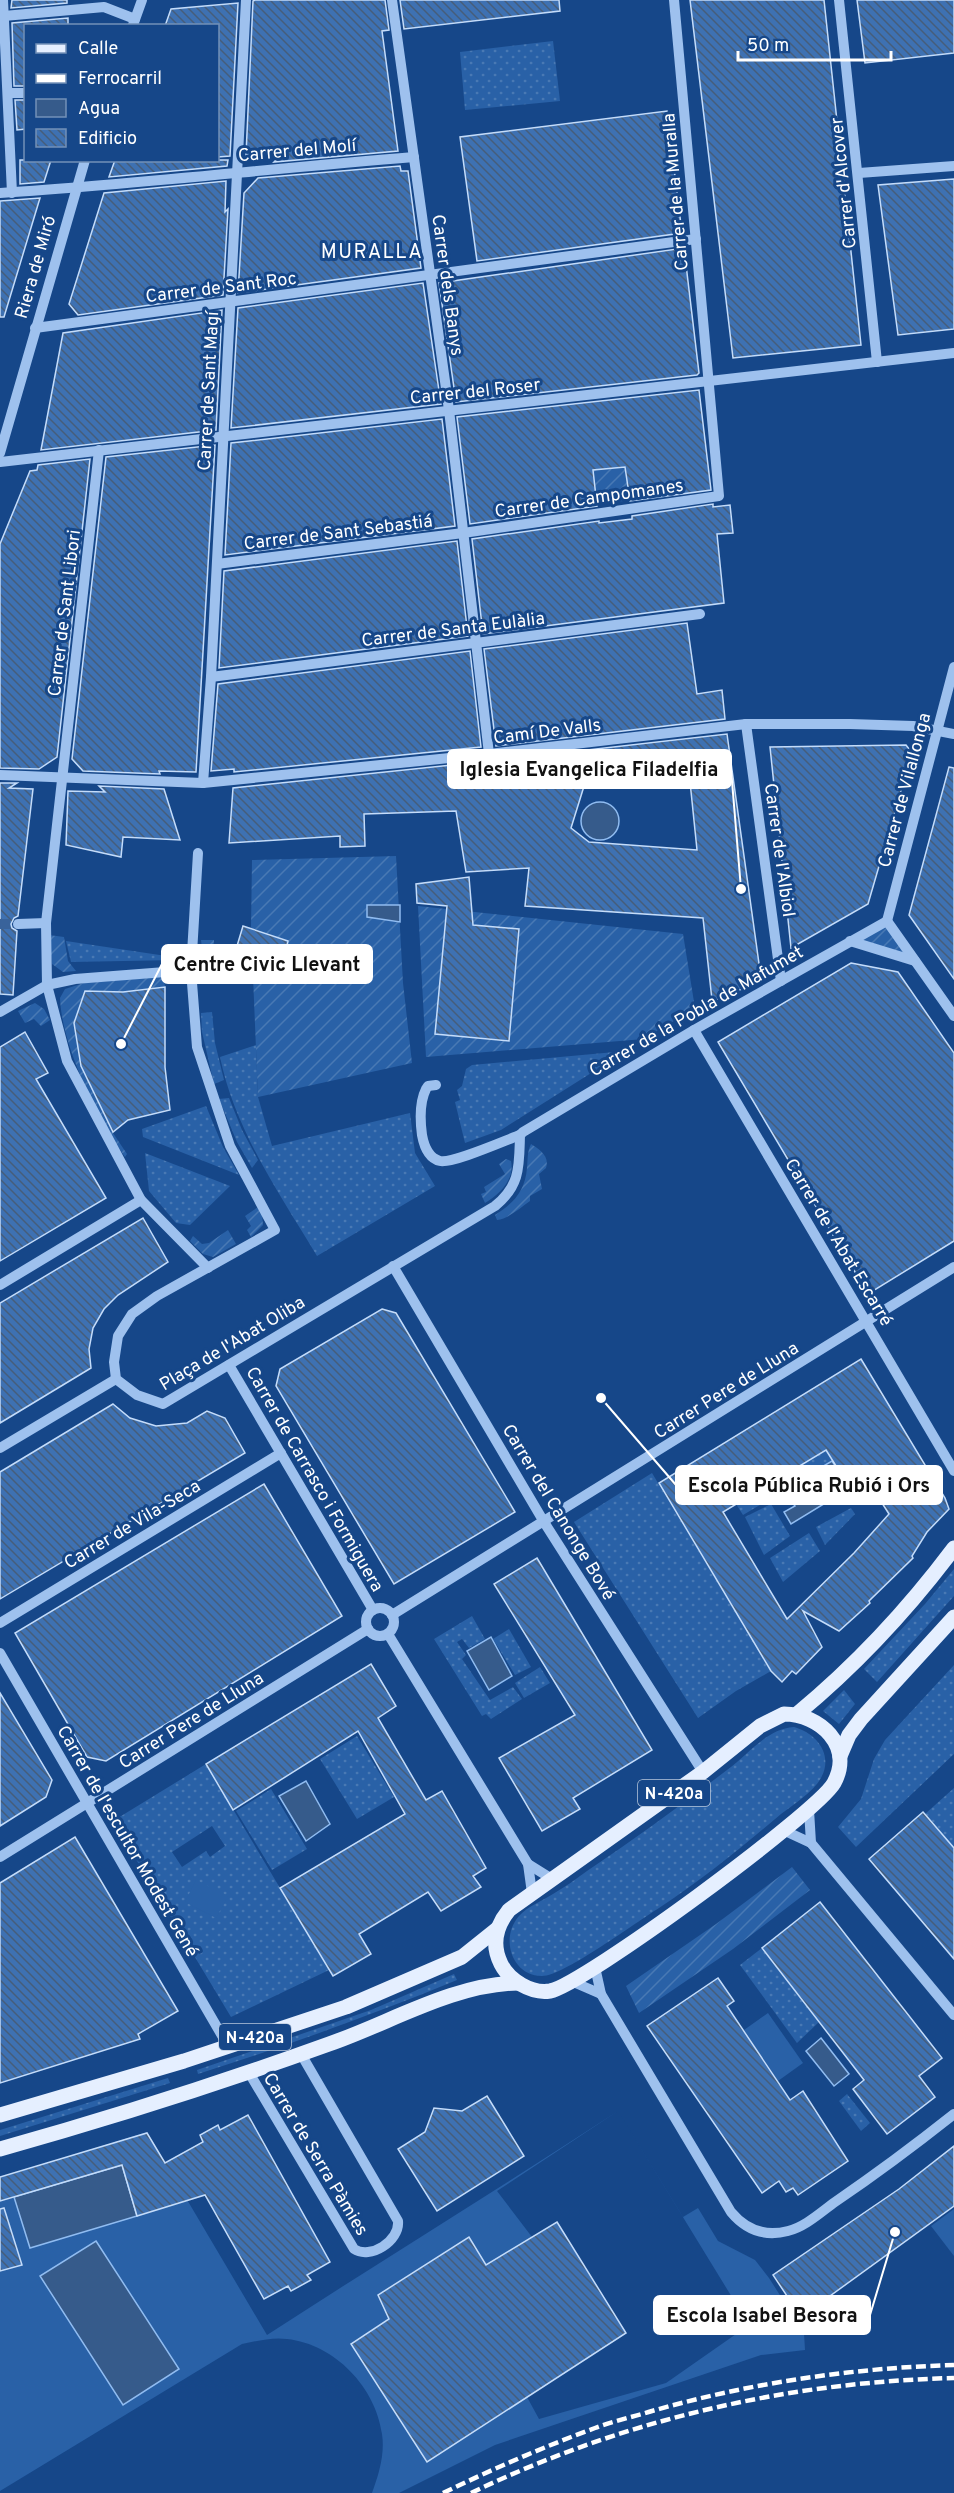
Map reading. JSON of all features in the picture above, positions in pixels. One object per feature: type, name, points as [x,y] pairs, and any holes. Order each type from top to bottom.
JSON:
[{"type":"main road","name":"N-420a","points":[[0,2115],[228,2046],[346,2007],[462,1957],[497,1929],[509,1910],[703,1772],[770,1719],[784,1714],[797,1714],[850,1666],[894,1619],[954,1548]]},
{"type":"main road","name":"N-420a","points":[[0,2149],[54,2134],[301,2054],[368,2030],[457,1993],[496,1983],[518,1983],[534,1990],[549,1991],[571,1981],[595,1967],[748,1859],[809,1810],[835,1781],[840,1756],[849,1735],[861,1719],[953,1620]]},
{"type":"main road","points":[[797,1714],[816,1721],[825,1728],[840,1756]]},
{"type":"main road","points":[[497,1929],[495,1947],[500,1962],[506,1973],[518,1983]]},
{"type":"street","points":[[3,0],[12,193]]},
{"type":"street","points":[[4,16],[104,7],[134,22],[142,0]]},
{"type":"street","name":"Carrer de Sant Magí","points":[[203,783],[211,677],[246,0]]},
{"type":"street","name":"Carrer dels Banys","points":[[392,0],[448,410],[489,754]]},
{"type":"street","name":"Carrer de la Muralla","points":[[674,0],[710,382]]},
{"type":"street","name":"Carrer d'Alcover","points":[[839,0],[859,173],[877,362]]},
{"type":"street","points":[[8,93],[24,93]]},
{"type":"street","name":"Carrer del Molí","points":[[0,193],[75,189],[237,171],[414,157]]},
{"type":"street","name":"Riera de Miró","points":[[0,453],[84,162]]},
{"type":"street","points":[[859,173],[954,166]]},
{"type":"street","name":"Carrer de Sant Roc","points":[[35,327],[696,239]]},
{"type":"street","name":"Carrer del Roser","points":[[0,462],[954,353]]},
{"type":"street","name":"Carrer de Campomanes","points":[[463,532],[719,496],[710,382]]},
{"type":"street","name":"Carrer de Sant Libori","points":[[99,450],[46,923],[47,985],[67,1061],[141,1200],[208,1268]]},
{"type":"street","name":"Carrer de Sant Sebastiá","points":[[217,564],[463,532]]},
{"type":"street","name":"Carrer de Santa Eulàlia","points":[[211,677],[700,614]]},
{"type":"street","name":"Carrer de Vilallonga","points":[[887,921],[954,667]]},
{"type":"street","name":"Camí De Valls","points":[[0,775],[203,783],[489,754],[746,724],[913,726],[954,734]]},
{"type":"street","name":"Carrer de l'Albiol","points":[[746,724],[782,981]]},
{"type":"street","points":[[0,1448],[116,1378],[114,1362],[118,1336],[132,1314],[157,1296],[275,1230],[230,1146],[197,1047],[191,970],[198,854]]},
{"type":"street","points":[[887,921],[954,1016]]},
{"type":"street","name":"Carrer de la Pobla de Mafumet","points":[[436,1085],[428,1086],[426,1089],[420,1115],[425,1146],[430,1155],[438,1160],[452,1160],[522,1134],[694,1030],[887,921]]},
{"type":"street","points":[[18,924],[46,923]]},
{"type":"street","points":[[850,941],[915,962]]},
{"type":"street","points":[[0,1012],[47,985],[75,979],[191,970]]},
{"type":"street","name":"Carrer de l'Abat Escarré","points":[[694,1030],[868,1322],[954,1472]]},
{"type":"street","name":"Plaça de l'Abat Oliba","points":[[116,1378],[137,1395],[163,1404],[229,1365],[505,1198],[513,1188],[519,1167],[522,1134]]},
{"type":"street","points":[[0,1285],[141,1200]]},
{"type":"street","name":"Carrer del Canonge Bové","points":[[393,1266],[544,1522],[703,1772]]},
{"type":"street","name":"Carrer Pere de Lluna","points":[[392,1615],[954,1267]]},
{"type":"street","name":"Carrer de Carrasco i Formiguera","points":[[229,1365],[373,1610]]},
{"type":"street","name":"Carrer de Vila-Seca","points":[[0,1623],[281,1453]]},
{"type":"street","points":[[383,1608],[392,1615],[395,1624],[388,1634],[377,1636],[368,1629],[367,1617],[373,1610],[383,1608]]},
{"type":"street","name":"Carrer Pere de Lluna","points":[[0,1857],[368,1629]]},
{"type":"street","points":[[388,1634],[528,1864],[532,1893]]},
{"type":"street","name":"Carrer de l'escultor Modest Gené","points":[[0,1653],[228,2046]]},
{"type":"street","points":[[809,1810],[811,1843]]},
{"type":"street","points":[[783,1830],[811,1843],[954,2014]]},
{"type":"street","points":[[528,1864],[552,1879]]},
{"type":"street","points":[[595,1967],[601,1994],[731,2212],[740,2223],[754,2230],[773,2234],[791,2231],[807,2222],[891,2163],[954,2114]]},
{"type":"street","points":[[571,1981],[601,1994]]},
{"type":"street","name":"Carrer de Serra Pàmies","points":[[248,2071],[354,2249],[360,2254],[370,2253],[395,2237],[399,2229],[398,2221],[301,2054]]},
{"type":"shaded area","points":[[553,41],[560,101],[465,110],[460,52]]},
{"type":"shaded area","points":[[585,410],[615,468],[637,466],[628,486],[630,500],[597,505]]},
{"type":"shaded area","points":[[396,856],[403,983],[412,1063],[258,1097],[252,952],[237,946],[243,926],[251,928],[252,860]]},
{"type":"shaded area","points":[[418,906],[683,934],[695,1008],[644,1039],[426,1057]]},
{"type":"shaded area","points":[[886,926],[907,956],[859,940]]},
{"type":"shaded area","points":[[49,935],[64,937],[68,961],[76,971],[63,972],[52,964]]},
{"type":"shaded area","points":[[201,940],[214,940],[213,963],[203,957]]},
{"type":"shaded area","points":[[66,941],[173,957],[175,960],[71,962]]},
{"type":"shaded area","points":[[161,977],[164,979],[165,987],[123,992],[85,991],[74,1023],[81,1066],[113,1133],[127,1154],[125,1157],[103,1122],[74,1059],[62,1017],[60,998],[65,989],[84,983]]},
{"type":"shaded area","points":[[35,1003],[44,1009],[50,1020],[41,1026],[34,1019],[25,1023],[18,1011]]},
{"type":"shaded area","points":[[212,1012],[215,1043],[224,1080],[214,1084],[202,1032],[201,1013]]},
{"type":"shaded area","points":[[256,1045],[258,1097],[272,1146],[410,1113],[415,1153],[435,1186],[317,1256],[260,1160],[236,1110],[227,1084],[220,1057]]},
{"type":"shaded area","points":[[626,1051],[501,1130],[465,1143],[455,1102],[460,1100],[457,1090],[462,1086],[466,1069],[472,1065]]},
{"type":"shaded area","points":[[229,1098],[258,1160],[252,1168],[237,1142],[219,1099]]},
{"type":"shaded area","points":[[206,1106],[223,1147],[239,1175],[143,1137],[142,1129]]},
{"type":"shaded area","points":[[531,1144],[543,1153],[547,1164],[539,1174],[542,1189],[530,1196],[530,1201],[514,1213],[497,1220],[495,1215],[508,1206],[521,1190],[526,1176]]},
{"type":"shaded area","points":[[145,1153],[230,1186],[190,1225],[176,1223],[149,1191]]},
{"type":"shaded area","points":[[506,1159],[511,1161],[511,1174],[501,1191],[485,1203],[481,1194],[486,1192],[484,1187],[505,1174],[499,1164]]},
{"type":"shaded area","points":[[258,1207],[262,1214],[263,1225],[251,1237],[247,1230],[251,1226],[245,1216]]},
{"type":"shaded area","points":[[228,1230],[236,1244],[213,1257],[203,1254],[190,1241],[193,1236],[202,1244],[209,1243]]},
{"type":"shaded area","points":[[826,1450],[832,1461],[775,1495],[769,1484]]},
{"type":"shaded area","points":[[652,1473],[771,1671],[736,1691],[698,1718],[574,1522]]},
{"type":"shaded area","points":[[763,1488],[770,1499],[743,1515],[736,1504]]},
{"type":"shaded area","points":[[771,1504],[790,1536],[764,1555],[745,1517]]},
{"type":"shaded area","points":[[851,1508],[855,1514],[825,1545],[816,1527]]},
{"type":"shaded area","points":[[809,1533],[820,1551],[783,1582],[770,1558]]},
{"type":"shaded area","points":[[954,1569],[954,1596],[877,1682],[864,1669],[925,1604]]},
{"type":"shaded area","points":[[472,1616],[485,1639],[469,1648],[462,1639],[457,1642],[466,1655],[462,1659],[490,1700],[513,1687],[522,1699],[491,1719],[486,1714],[482,1716],[434,1639]]},
{"type":"shaded area","points":[[509,1629],[531,1667],[515,1675],[493,1639]]},
{"type":"shaded area","points":[[954,1665],[954,1754],[856,1847],[838,1827],[861,1799],[874,1759],[885,1740]]},
{"type":"shaded area","points":[[540,1667],[550,1683],[524,1698],[515,1683]]},
{"type":"shaded area","points":[[844,1690],[855,1704],[839,1724],[823,1711]]},
{"type":"shaded area","points":[[794,1727],[816,1739],[824,1753],[825,1761],[821,1778],[803,1798],[691,1886],[583,1958],[552,1974],[542,1976],[523,1970],[516,1963],[512,1954],[510,1934],[513,1925],[523,1912],[566,1886],[640,1834],[727,1770],[766,1738],[775,1732]]},
{"type":"shaded area","points":[[357,1736],[394,1797],[357,1819],[320,1759]]},
{"type":"shaded area","points":[[206,1764],[329,1970],[231,2017],[113,1821]],"holes":[[[212,1826],[225,1846],[210,1857],[206,1851],[182,1867],[172,1852]]]},
{"type":"shaded area","points":[[954,1788],[954,1848],[925,1814]]},
{"type":"shaded area","points":[[271,1789],[307,1849],[272,1870],[236,1811]]},
{"type":"shaded area","points":[[792,1867],[810,1890],[733,1949],[639,2013],[626,1986],[716,1924]]},
{"type":"shaded area","points":[[196,1880],[228,1896],[216,1918],[185,1902]]},
{"type":"shaded area","points":[[762,1948],[819,2022],[797,2043],[740,1965]]},
{"type":"shaded area","points":[[454,1974],[457,1980],[393,2006],[198,2074],[197,2070],[371,2010]]},
{"type":"shaded area","points":[[768,2013],[803,2063],[778,2081],[744,2030]]},
{"type":"shaded area","points":[[168,2078],[170,2083],[0,2136],[0,2130]]},
{"type":"shaded area","points":[[847,2094],[870,2123],[861,2131],[839,2101]]},
{"type":"shaded area","points":[[618,2111],[683,2217],[698,2208],[718,2241],[755,2260],[804,2333],[805,2350],[761,2355],[495,2445],[399,2493],[372,2493],[381,2464],[383,2441],[378,2417],[362,2385],[337,2359],[321,2349],[287,2339],[259,2341],[242,2344],[0,2491],[0,2178],[7,2176],[30,2247],[187,2201],[147,2133],[70,2156],[147,2132],[267,2335]],"holes":[[[618,2111],[749,2325],[666,2383],[539,2419],[527,2397],[427,2462],[351,2343],[389,2319],[379,2295],[469,2237],[486,2265],[532,2237],[497,2191]]]},
{"type":"shaded area","points":[[954,2209],[954,2256],[931,2226]]},
{"type":"water","points":[[600,802],[614,807],[619,821],[614,835],[600,840],[586,835],[581,821],[586,807]]},
{"type":"water","points":[[367,905],[400,905],[400,922],[367,917]]},
{"type":"water","points":[[832,1461],[850,1488],[791,1524],[784,1512],[795,1506],[784,1489]]},
{"type":"water","points":[[491,1637],[512,1676],[489,1690],[467,1651]]},
{"type":"water","points":[[306,1781],[330,1824],[306,1841],[279,1796]]},
{"type":"water","points":[[821,2038],[849,2074],[834,2086],[806,2051]]},
{"type":"water","points":[[122,2165],[137,2216],[30,2248],[14,2197]]},
{"type":"water","points":[[96,2241],[179,2369],[123,2405],[40,2276]]},
{"type":"building","points":[[12,0],[67,0],[67,3],[11,8]]},
{"type":"building","points":[[385,0],[389,30],[382,31],[398,151],[274,162],[284,152],[246,155],[253,1]]},
{"type":"building","points":[[400,0],[559,0],[560,11],[404,29]]},
{"type":"building","points":[[690,0],[824,0],[861,345],[733,358]]},
{"type":"building","points":[[857,0],[954,0],[954,53],[865,63]]},
{"type":"building","points":[[238,3],[230,156],[219,157],[219,24],[166,24],[171,9]]},
{"type":"building","points":[[68,18],[68,24],[24,24],[24,86],[14,86],[12,23]]},
{"type":"building","points":[[15,100],[24,100],[24,129],[17,130]]},
{"type":"building","points":[[667,111],[682,233],[477,261],[460,137]]},
{"type":"building","points":[[20,160],[50,162],[44,182],[20,184]]},
{"type":"building","points":[[219,160],[228,160],[227,166],[109,177],[114,162],[219,162]]},
{"type":"building","points":[[400,166],[401,171],[408,171],[421,268],[238,293],[244,193],[258,178]]},
{"type":"building","points":[[954,179],[954,329],[898,335],[878,185]]},
{"type":"building","points":[[226,181],[225,212],[228,209],[223,295],[78,315],[69,304],[104,193]]},
{"type":"building","points":[[40,198],[4,317],[0,317],[0,201]]},
{"type":"building","points":[[684,248],[699,373],[697,375],[456,402],[439,283]]},
{"type":"building","points":[[423,283],[441,404],[231,428],[238,308]]},
{"type":"building","points":[[222,310],[216,430],[41,450],[63,333]]},
{"type":"building","points":[[699,390],[711,490],[630,501],[625,467],[593,470],[597,506],[470,524],[457,417]]},
{"type":"building","points":[[442,419],[455,526],[225,555],[231,443]]},
{"type":"building","points":[[215,445],[196,772],[159,771],[160,774],[83,771],[72,759],[106,457]]},
{"type":"building","points":[[90,459],[57,757],[39,769],[0,768],[0,544],[30,471],[37,470],[38,465]]},
{"type":"building","points":[[713,504],[713,507],[730,505],[733,533],[717,534],[724,603],[483,634],[472,539],[599,521],[599,523],[632,519],[632,516]]},
{"type":"building","points":[[457,541],[468,636],[219,668],[224,571]]},
{"type":"building","points":[[687,623],[697,694],[722,690],[725,719],[496,746],[484,649]]},
{"type":"building","points":[[470,651],[481,747],[234,772],[234,769],[211,771],[218,684]]},
{"type":"building","points":[[727,734],[761,978],[753,980],[754,983],[743,985],[744,989],[728,992],[728,998],[712,1000],[703,918],[525,906],[529,868],[466,872],[456,811],[364,814],[365,846],[340,847],[340,836],[229,843],[233,788]],"holes":[[[689,772],[697,850],[589,842],[571,828],[585,783]]]},
{"type":"building","points":[[906,745],[912,753],[868,904],[791,948],[770,747]]},
{"type":"building","points":[[949,767],[954,768],[954,979],[909,915]]},
{"type":"building","points":[[0,783],[17,783],[9,788],[33,789],[18,916],[11,924],[12,928],[17,931],[13,995],[0,994]]},
{"type":"building","points":[[99,786],[164,789],[180,840],[123,837],[121,857],[66,845],[68,791],[105,792]]},
{"type":"building","points":[[469,877],[473,925],[519,929],[509,1041],[435,1034],[447,906],[417,903],[416,884]]},
{"type":"building","points":[[243,926],[288,941],[284,958],[237,946]]},
{"type":"building","points":[[851,963],[898,972],[954,1053],[954,1241],[868,1294],[718,1042]]},
{"type":"building","points":[[165,987],[165,1067],[170,1110],[128,1120],[113,1132],[81,1066],[74,1023],[85,991],[123,992]]},
{"type":"building","points":[[25,1032],[48,1073],[36,1079],[106,1198],[0,1261],[0,1047]]},
{"type":"building","points":[[143,1218],[168,1262],[118,1295],[104,1309],[93,1328],[89,1349],[91,1368],[0,1423],[0,1303]]},
{"type":"building","points":[[382,1309],[396,1313],[515,1512],[394,1584],[276,1386],[280,1369]]},
{"type":"building","points":[[861,1359],[945,1498],[949,1509],[927,1532],[912,1556],[913,1558],[869,1601],[870,1603],[839,1631],[803,1611],[822,1647],[796,1674],[792,1671],[782,1682],[771,1671],[659,1483]],"holes":[[[826,1450],[856,1498],[870,1484],[889,1514],[854,1553],[787,1619],[723,1512]]]},
{"type":"building","points":[[113,1404],[130,1418],[156,1426],[187,1423],[207,1411],[225,1418],[245,1453],[0,1599],[0,1472]]},
{"type":"building","points":[[264,1484],[342,1616],[106,1761],[87,1757],[15,1633]]},
{"type":"building","points":[[537,1558],[652,1750],[573,1798],[580,1809],[542,1831],[499,1758],[575,1715],[494,1584]]},
{"type":"building","points":[[371,1664],[396,1706],[378,1718],[426,1800],[442,1791],[486,1868],[473,1876],[481,1887],[441,1911],[428,1892],[359,1934],[371,1954],[333,1976],[280,1888],[405,1814],[358,1731],[233,1810],[206,1764]]},
{"type":"building","points":[[0,1693],[52,1780],[46,1797],[0,1826]]},
{"type":"building","points":[[923,1812],[954,1848],[954,1959],[869,1859]]},
{"type":"building","points":[[75,1837],[178,2011],[138,2034],[140,2039],[0,2083],[0,1883]]},
{"type":"building","points":[[820,1902],[942,2058],[919,2076],[935,2097],[887,2134],[853,2089],[864,2080],[762,1948]]},
{"type":"building","points":[[718,1978],[734,2001],[727,2006],[790,2100],[803,2091],[848,2161],[798,2195],[793,2188],[786,2192],[779,2181],[762,2193],[647,2026]]},
{"type":"building","points":[[487,2096],[524,2156],[437,2211],[398,2149],[425,2132],[434,2108],[462,2111]]},
{"type":"building","points":[[248,2115],[330,2262],[307,2275],[311,2280],[291,2291],[288,2286],[264,2299],[205,2195],[137,2216],[122,2165],[0,2201],[0,2177],[147,2133],[165,2163],[203,2142],[200,2135],[218,2125],[220,2130]]},
{"type":"building","points":[[954,2146],[954,2206],[801,2317],[773,2275],[899,2189]]},
{"type":"building","points":[[4,2208],[22,2265],[0,2271],[0,2209]]},
{"type":"building","points":[[557,2222],[626,2333],[427,2462],[351,2344],[389,2319],[378,2295],[469,2237],[486,2265]]},
{"type":"tunnel","points":[[0,924],[18,924]]},
{"type":"railway","points":[[443,2493],[595,2428],[689,2401],[726,2392],[839,2373],[954,2365]]},
{"type":"railway","points":[[471,2493],[529,2467],[587,2445],[706,2410],[829,2387],[954,2378]]},
{"type":"place","name":"Iglesia Evangelica Filadelfia","points":[[741,889]]},
{"type":"place","name":"Centre Civic Llevant","points":[[121,1044]]},
{"type":"place","name":"Escola Pública Rubió i Ors","points":[[601,1398]]},
{"type":"place","name":"Escola Isabel Besora","points":[[895,2232]]},
{"type":"district","name":"MURALLA","points":[[372,251]]}]
